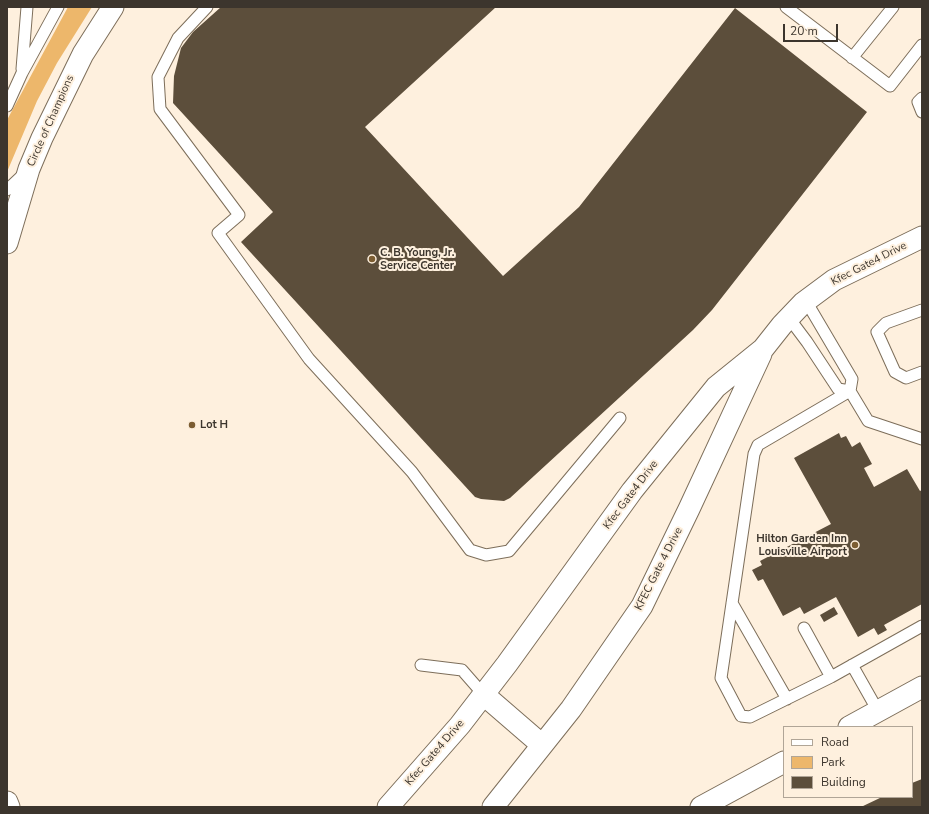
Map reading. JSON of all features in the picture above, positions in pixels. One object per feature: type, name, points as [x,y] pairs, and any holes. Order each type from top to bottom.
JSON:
[{"type":"street","name":"Circle of Champions","points":[[7,243],[29,169],[61,95],[83,54],[113,7]]},
{"type":"street","name":"Kfec Gate4 Drive","points":[[388,807],[460,725],[632,491],[695,411],[716,387],[763,349],[789,318],[806,301],[834,280],[922,237]]},
{"type":"street","name":"KFEC Gate 4 Drive","points":[[493,807],[571,709],[642,606],[689,509],[763,349]]},
{"type":"street","points":[[851,726],[922,687]]},
{"type":"street","points":[[483,694],[542,745]]},
{"type":"street","points":[[701,807],[783,763]]},
{"type":"street","points":[[7,802],[9,807]]},
{"type":"lane","points":[[22,73],[27,7]]},
{"type":"lane","points":[[207,7],[178,38],[158,77],[160,109],[239,215],[218,232],[309,360],[412,472],[470,550],[486,556],[509,551],[620,418]]},
{"type":"lane","points":[[786,7],[890,86],[922,45]]},
{"type":"lane","points":[[852,58],[893,7]]},
{"type":"lane","points":[[7,106],[55,9]]},
{"type":"lane","points":[[922,98],[918,102],[922,112]]},
{"type":"lane","points":[[7,190],[29,169]]},
{"type":"lane","points":[[806,301],[852,379],[850,391],[868,421],[922,439]]},
{"type":"lane","points":[[922,310],[886,324],[877,332],[895,372],[906,378],[922,372]]},
{"type":"lane","points":[[789,318],[838,389],[850,391]]},
{"type":"lane","points":[[850,391],[758,445],[754,454],[721,678],[741,716],[750,717],[831,677],[922,626]]},
{"type":"lane","points":[[732,603],[787,699]]},
{"type":"lane","points":[[804,628],[831,677]]},
{"type":"lane","points":[[421,665],[462,670],[483,694]]},
{"type":"lane","points":[[852,665],[878,711]]},
{"type":"green space","points":[[68,7],[92,7],[57,63],[37,101],[7,172],[7,120]]},
{"type":"building","name":"C. B. Young, Jr. Service Center","points":[[221,7],[496,7],[365,127],[503,276],[579,207],[735,8],[867,112],[712,310],[693,330],[510,498],[504,501],[481,499],[475,497],[241,242],[273,212],[173,103],[174,76],[181,48],[193,32]]},
{"type":"building","name":"Hilton Garden Inn Louisville Airport","points":[[839,433],[841,438],[846,436],[852,447],[860,442],[872,464],[864,468],[874,487],[907,469],[920,491],[922,490],[922,604],[884,625],[887,630],[878,635],[874,628],[858,637],[836,597],[804,614],[800,607],[783,616],[763,579],[758,581],[752,570],[762,565],[760,561],[831,524],[794,458]]},
{"type":"building","points":[[834,607],[838,614],[824,622],[820,615]]},
{"type":"building","points":[[922,779],[922,807],[861,807],[880,798],[913,798],[913,783]]},
{"type":"place","name":"C. B. Young, Jr. Service Center","points":[[372,259]]},
{"type":"place","name":"Lot H","points":[[192,425]]},
{"type":"place","name":"Hilton Garden Inn Louisville Airport","points":[[855,545]]}]
